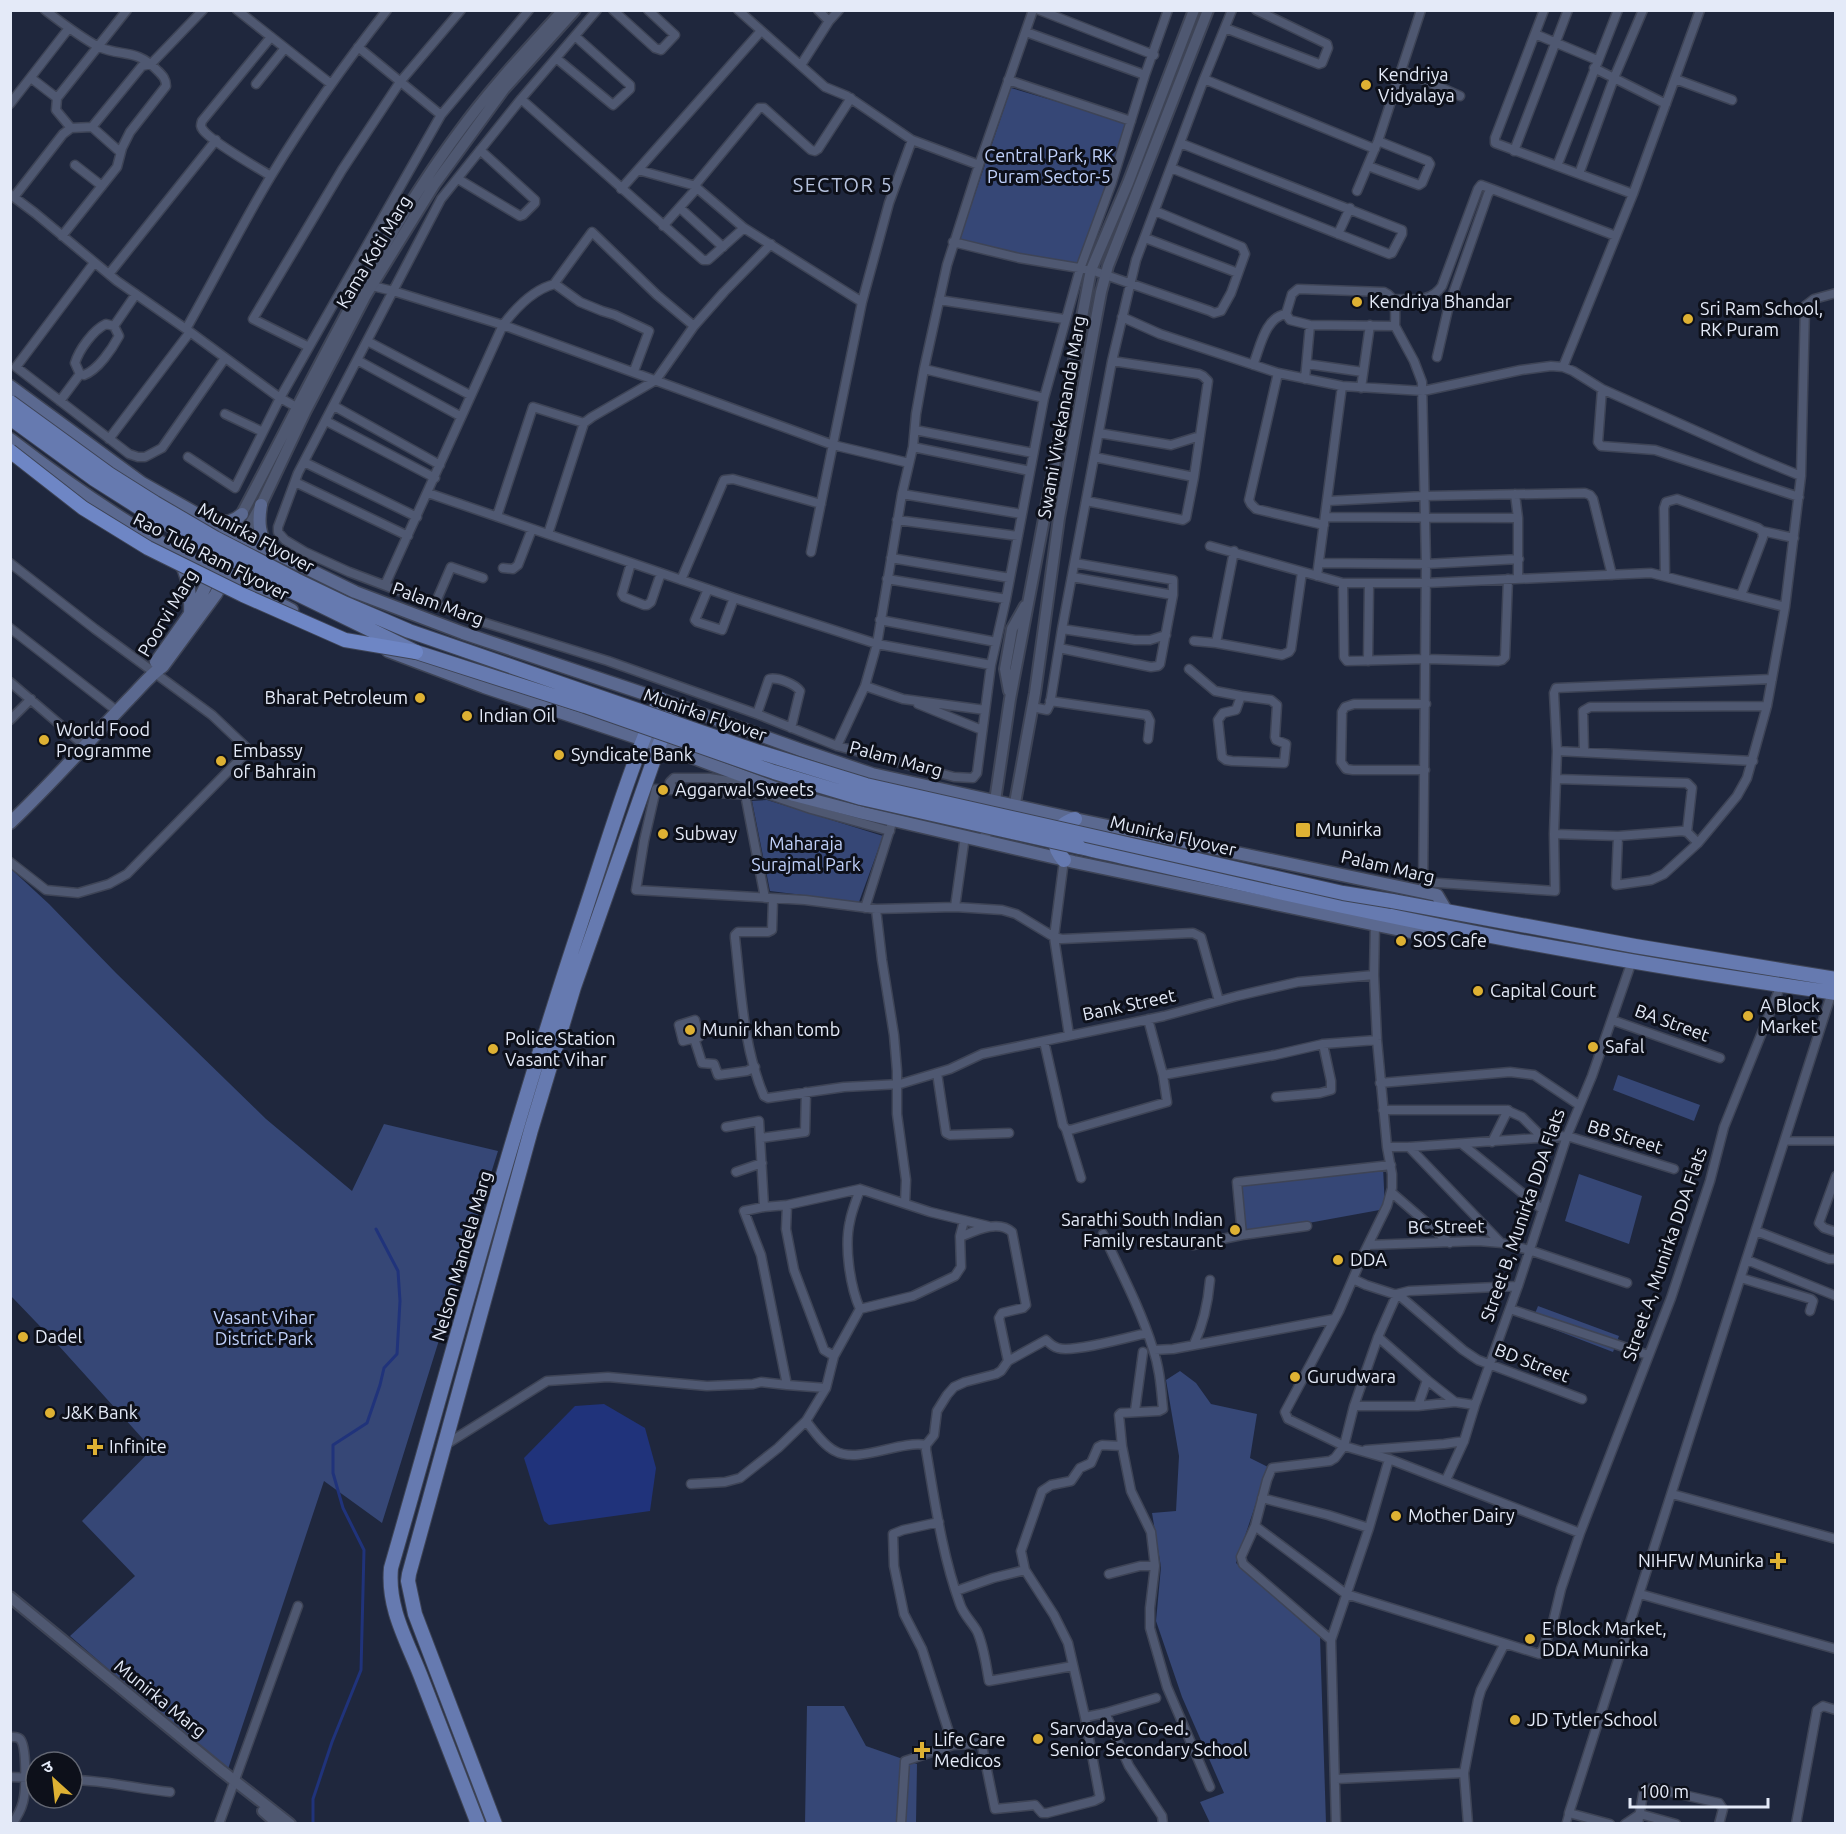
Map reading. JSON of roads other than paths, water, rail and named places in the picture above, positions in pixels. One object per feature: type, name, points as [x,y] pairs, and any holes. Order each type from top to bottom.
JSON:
[{"type":"highway","name":"Rao Tula Ram Flyover","points":[[10,451],[83,508],[169,559],[345,640],[416,652]]},
{"type":"main road","name":"Palam Marg","points":[[10,386],[142,483],[238,535],[355,592],[463,633],[660,699],[872,774],[1075,819],[1424,887],[1437,895],[1446,910],[1635,946],[1834,988]]},
{"type":"main road","name":"Munirka Flyover","points":[[10,402],[109,474],[155,503],[296,579],[346,604],[410,631],[768,756],[866,785],[1343,893],[1442,926]]},
{"type":"main road","name":"Munirka Flyover","points":[[10,418],[94,479],[157,519],[281,586],[416,652],[585,706],[774,772],[861,798],[1267,889],[1390,908],[1446,910]]},
{"type":"main road","points":[[10,438],[92,499],[172,549],[336,632],[484,687],[642,739],[794,795],[891,825],[966,836],[1064,860],[1425,935],[1442,926],[1584,953],[1781,985],[1834,988]]},
{"type":"main road","points":[[146,533],[158,533],[171,522],[175,514],[175,507],[167,497]]},
{"type":"main road","points":[[261,505],[258,522],[261,535],[269,550]]},
{"type":"main road","points":[[213,522],[227,523],[242,514]]},
{"type":"main road","name":"Poorvi Marg","points":[[154,672],[157,660],[197,604],[213,571],[238,535]]},
{"type":"main road","name":"Poorvi Marg","points":[[10,823],[46,789],[154,672],[163,666],[206,609],[225,577],[238,535]]},
{"type":"main road","points":[[172,549],[187,576],[190,590],[189,615]]},
{"type":"main road","name":"Nelson Mandela Marg","points":[[478,1824],[396,1619],[391,1595],[391,1568],[515,1133],[561,984],[642,739],[660,699]]},
{"type":"main road","name":"Nelson Mandela Marg","points":[[495,1824],[415,1614],[408,1581],[537,1110],[574,987],[622,850],[650,787],[659,745],[675,705]]},
{"type":"main road","points":[[1064,860],[1055,845],[1056,836],[1060,828],[1075,819]]},
{"type":"street","points":[[45,10],[98,46],[133,54],[151,64],[165,78],[166,86],[130,132],[120,152],[117,167],[62,236]]},
{"type":"street","points":[[71,128],[56,110],[57,98],[127,10]]},
{"type":"street","points":[[92,127],[138,70],[142,66],[151,64],[203,10]]},
{"type":"street","points":[[237,10],[331,84]]},
{"type":"street","points":[[109,439],[188,330],[271,176],[331,84],[387,10]]},
{"type":"street","points":[[309,347],[253,319],[342,170],[400,82],[461,10]]},
{"type":"street","points":[[188,457],[235,488],[280,398],[441,115],[529,10]]},
{"type":"street","name":"Kama Koti Marg","points":[[238,535],[242,514],[301,410],[406,212],[459,132],[498,82],[562,10]]},
{"type":"street","name":"Kama Koti Marg","points":[[368,285],[434,185],[497,98],[575,10]]},
{"type":"street","points":[[597,10],[521,99],[441,199],[304,462],[278,527],[279,534],[305,552],[349,572],[480,621],[608,661],[757,714],[837,746],[969,779],[976,775],[991,665],[1006,599],[1044,398],[1080,268],[1113,182],[1166,11]]},
{"type":"street","points":[[613,10],[661,50],[675,34],[648,10]]},
{"type":"street","points":[[738,10],[825,87],[851,99],[912,140],[979,165]]},
{"type":"street","points":[[818,10],[829,21]]},
{"type":"street","points":[[801,65],[829,21],[839,10]]},
{"type":"street","points":[[837,746],[865,686],[877,644],[897,520],[913,447],[924,369],[953,242],[1033,10]]},
{"type":"street","points":[[1039,10],[1154,55]]},
{"type":"street","name":"Swami Vivekananda Marg","points":[[995,801],[1010,699],[1005,669],[1012,629],[1030,598],[1092,270],[1194,10]]},
{"type":"street","name":"Swami Vivekananda Marg","points":[[1005,845],[1015,805],[1032,707],[1059,518],[1101,291],[1208,10]]},
{"type":"street","points":[[1032,707],[1047,710],[1050,701],[1112,361],[1136,260],[1232,10]]},
{"type":"street","points":[[1225,28],[1319,64],[1322,63],[1328,48],[1327,44],[1256,10]]},
{"type":"street","points":[[1357,191],[1377,145],[1421,10]]},
{"type":"street","points":[[1544,10],[1495,138],[1497,145],[1633,194]]},
{"type":"street","points":[[1514,151],[1568,10]]},
{"type":"street","points":[[1557,166],[1617,10]]},
{"type":"street","points":[[1579,174],[1614,78],[1643,10]]},
{"type":"street","points":[[1563,367],[1633,194],[1698,15],[1689,12]]},
{"type":"street","points":[[10,104],[69,28]]},
{"type":"street","points":[[621,189],[761,31]]},
{"type":"street","points":[[1026,32],[1145,75]]},
{"type":"street","points":[[1535,34],[1556,42],[1596,64],[1614,78],[1666,104]]},
{"type":"street","points":[[556,58],[613,105],[630,89],[630,85],[575,36]]},
{"type":"street","points":[[271,37],[202,121],[202,129],[271,176]]},
{"type":"street","points":[[358,47],[441,115]]},
{"type":"street","points":[[256,84],[285,48]]},
{"type":"street","points":[[1401,70],[1460,96]]},
{"type":"street","points":[[32,78],[57,98]]},
{"type":"street","points":[[1204,79],[1377,145],[1428,161],[1430,164],[1419,185],[1368,166]]},
{"type":"street","points":[[1675,79],[1732,100]]},
{"type":"street","points":[[1008,80],[1131,121]]},
{"type":"street","points":[[521,99],[705,261],[708,261],[744,228]]},
{"type":"street","points":[[663,226],[697,187],[697,181],[759,108],[764,108],[811,150],[815,151],[851,99]]},
{"type":"street","points":[[120,152],[92,127],[71,128],[63,134],[12,196],[94,263],[280,398],[301,410]]},
{"type":"street","points":[[109,274],[216,140]]},
{"type":"street","points":[[811,552],[862,302],[889,203],[912,140]]},
{"type":"street","points":[[1171,168],[1391,254],[1402,234],[1402,230],[1350,208],[1180,143]]},
{"type":"street","points":[[458,179],[520,216],[535,203],[480,150]]},
{"type":"street","points":[[75,165],[102,186]]},
{"type":"street","points":[[638,170],[697,187],[744,228],[862,302]]},
{"type":"street","points":[[1393,299],[1425,299],[1438,292],[1481,185],[1616,236]]},
{"type":"street","points":[[1437,357],[1449,305],[1488,194],[1492,189]]},
{"type":"street","points":[[680,208],[723,247]]},
{"type":"street","points":[[1338,234],[1350,208]]},
{"type":"street","points":[[953,242],[1019,258],[1092,270],[1209,311],[1217,312],[1224,308],[1245,254],[1242,247],[1155,211]]},
{"type":"street","points":[[385,585],[503,325],[527,300],[554,284],[592,231],[657,294],[694,326]]},
{"type":"street","points":[[1145,238],[1238,273]]},
{"type":"street","points":[[548,534],[584,423],[656,380],[694,326],[771,244]]},
{"type":"street","points":[[94,263],[16,367],[129,454],[138,457],[154,453],[162,448],[225,358]]},
{"type":"street","points":[[554,284],[580,302],[650,331],[633,372]]},
{"type":"street","points":[[368,285],[503,325],[833,445],[909,463]]},
{"type":"street","points":[[1286,314],[1292,294],[1298,289],[1390,294],[1393,299],[1395,326],[1417,367],[1423,391],[1426,564],[1424,887],[1555,891],[1554,834],[1557,751],[1554,693],[1559,687],[1772,679]]},
{"type":"street","points":[[1617,836],[1616,885],[1661,877],[1698,843],[1737,796],[1747,778],[1767,706],[1785,607],[1794,538],[1801,476],[1805,306],[1814,299],[1836,293]]},
{"type":"street","points":[[114,326],[136,294]]},
{"type":"street","points":[[939,300],[1065,319]]},
{"type":"street","points":[[1286,314],[1290,320],[1310,325],[1395,326]]},
{"type":"street","points":[[1253,365],[1270,322],[1278,315],[1286,314]]},
{"type":"street","points":[[1122,317],[1160,334],[1278,374],[1342,386],[1423,391],[1521,370],[1551,366],[1563,367],[1573,370],[1602,389],[1801,476]]},
{"type":"street","points":[[106,324],[114,326],[119,336],[115,343],[92,371],[84,375],[80,374],[75,363],[77,356],[97,330],[106,324]]},
{"type":"street","points":[[1305,379],[1310,325]]},
{"type":"street","points":[[1361,388],[1370,325]]},
{"type":"street","points":[[368,341],[470,395]]},
{"type":"street","points":[[357,360],[460,416]]},
{"type":"street","points":[[1086,501],[1183,520],[1186,518],[1194,477],[1208,381],[1203,376],[1112,361]]},
{"type":"street","points":[[1307,364],[1363,372]]},
{"type":"street","points":[[924,369],[1044,398]]},
{"type":"street","points":[[60,401],[80,374]]},
{"type":"street","points":[[1278,374],[1249,500],[1256,509],[1325,521],[1518,518]]},
{"type":"street","points":[[1317,576],[1342,386]]},
{"type":"street","points":[[1602,389],[1598,442],[1600,446],[1655,450],[1799,497]]},
{"type":"street","points":[[334,406],[440,465]]},
{"type":"street","points":[[497,516],[533,407],[584,423]]},
{"type":"street","name":"Kama Koti Marg","points":[[238,535],[261,505],[301,410]]},
{"type":"street","points":[[225,414],[263,432]]},
{"type":"street","points":[[326,421],[435,478]]},
{"type":"street","points":[[915,430],[1033,453]]},
{"type":"street","points":[[1098,433],[1171,445],[1200,436]]},
{"type":"street","points":[[913,447],[1030,471]]},
{"type":"street","points":[[1094,458],[1194,477]]},
{"type":"street","points":[[304,462],[417,517]]},
{"type":"street","points":[[681,580],[724,480],[733,479],[821,504]]},
{"type":"street","points":[[295,482],[408,536]]},
{"type":"street","points":[[428,493],[734,598],[877,644],[991,665]]},
{"type":"street","points":[[1328,501],[1424,496],[1579,493],[1590,495],[1593,499],[1612,575]]},
{"type":"street","points":[[902,494],[1022,514]]},
{"type":"street","points":[[1515,494],[1518,518],[1518,579]]},
{"type":"street","points":[[1665,576],[1664,504],[1669,500],[1680,500],[1762,531],[1794,538]]},
{"type":"street","points":[[897,520],[1018,536]]},
{"type":"street","points":[[503,568],[513,568],[518,565],[532,529]]},
{"type":"street","points":[[1741,595],[1763,537],[1762,531]]},
{"type":"street","points":[[1210,546],[1343,583],[1369,585],[1644,573],[1665,576],[1785,607]]},
{"type":"street","points":[[1216,643],[1234,551]]},
{"type":"street","points":[[891,558],[1010,578]]},
{"type":"street","points":[[1319,563],[1426,564],[1519,559]]},
{"type":"street","points":[[1059,648],[1155,667],[1160,664],[1166,635],[1173,595],[1174,582],[1172,579],[1075,562]]},
{"type":"street","points":[[10,563],[221,722],[249,750],[128,874],[109,884],[78,893],[46,890],[10,862]]},
{"type":"street","points":[[631,563],[622,594],[624,597],[644,604],[651,602],[661,573]]},
{"type":"street","points":[[435,604],[451,567],[483,578]]},
{"type":"street","points":[[1194,640],[1281,655],[1289,652],[1302,572]]},
{"type":"street","points":[[1072,577],[1173,595]]},
{"type":"street","points":[[887,579],[1006,599]]},
{"type":"street","points":[[1343,583],[1344,657],[1347,661],[1426,659],[1489,661],[1504,659],[1508,579]]},
{"type":"street","points":[[1368,661],[1369,585]]},
{"type":"street","points":[[708,589],[695,620],[697,622],[722,630],[734,598]]},
{"type":"street","points":[[880,620],[996,642]]},
{"type":"street","points":[[10,628],[117,711]]},
{"type":"street","points":[[1062,628],[1136,640],[1166,635]]},
{"type":"street","points":[[1189,669],[1215,691],[1271,700],[1276,703],[1275,738],[1286,744],[1284,763],[1232,761],[1222,757],[1218,720],[1223,713],[1237,709],[1241,696]]},
{"type":"street","points":[[757,714],[770,679],[774,678],[797,686],[800,691],[791,728]]},
{"type":"street","points":[[10,682],[85,746]]},
{"type":"street","points":[[865,686],[982,730]]},
{"type":"street","points":[[10,720],[31,699]]},
{"type":"street","points":[[903,699],[985,710]]},
{"type":"street","points":[[1050,701],[1147,715],[1150,721],[1148,739]]},
{"type":"street","points":[[1425,770],[1353,770],[1346,769],[1341,762],[1342,712],[1345,706],[1426,704]]},
{"type":"street","points":[[1584,752],[1584,711],[1590,707],[1767,706]]},
{"type":"street","points":[[1557,751],[1753,761]]},
{"type":"street","points":[[673,789],[670,782],[674,778],[709,778],[729,781],[811,809],[891,825],[865,908]]},
{"type":"street","points":[[1557,779],[1687,783],[1692,788],[1688,832]]},
{"type":"street","points":[[764,794],[650,787],[636,891],[811,901],[876,909],[955,907],[1007,911],[1054,937],[1080,939],[1192,933],[1201,937],[1219,1001]]},
{"type":"street","points":[[694,1038],[702,1063],[714,1064],[718,1075],[747,1071],[755,1067],[743,1008],[735,935],[738,932],[772,930],[769,898],[745,794]]},
{"type":"street","points":[[984,840],[995,801]]},
{"type":"street","points":[[1554,834],[1617,836],[1682,831],[1688,832],[1698,843]]},
{"type":"street","points":[[955,907],[966,836]]},
{"type":"street","points":[[622,850],[644,841]]},
{"type":"street","points":[[1064,860],[1054,937],[1069,1035]]},
{"type":"street","points":[[876,909],[894,1035],[897,1114],[906,1180],[905,1203]]},
{"type":"street","points":[[1375,924],[1374,975],[1377,1040],[1387,1147],[1392,1174],[1391,1192],[1387,1206],[1334,1319],[1285,1412],[1288,1419],[1344,1446],[1389,1459],[1446,1480],[1580,1533]]},
{"type":"street","name":"Street B, Munirka DDA Flats","points":[[1446,1480],[1471,1424],[1475,1405],[1518,1286],[1567,1136],[1592,1076],[1632,961]]},
{"type":"street","name":"Bank Street","points":[[755,1067],[759,1084],[766,1097],[844,1087],[896,1085],[938,1073],[982,1054],[1148,1019],[1298,982],[1374,975]]},
{"type":"street","name":"Street A, Munirka DDA Flats","points":[[1504,1645],[1535,1654],[1542,1652],[1580,1533],[1671,1298],[1710,1181],[1724,1127],[1781,985]]},
{"type":"street","points":[[1566,1824],[1834,988]]},
{"type":"street","points":[[1066,1129],[1070,1130],[1166,1103],[1168,1099],[1163,1075],[1148,1019]]},
{"type":"street","name":"BA Street","points":[[1612,1020],[1720,1058]]},
{"type":"street","points":[[1163,1075],[1323,1044],[1377,1040]]},
{"type":"street","points":[[1044,1041],[1063,1125],[1081,1178]]},
{"type":"street","points":[[1276,1097],[1331,1090],[1323,1044]]},
{"type":"street","points":[[1380,1083],[1510,1072],[1534,1075],[1579,1105]]},
{"type":"street","points":[[938,1073],[946,1133],[950,1135],[1009,1133]]},
{"type":"street","points":[[761,1138],[805,1132],[806,1092]]},
{"type":"street","points":[[1383,1110],[1508,1110],[1522,1118],[1544,1139]]},
{"type":"street","points":[[1492,1142],[1508,1110]]},
{"type":"street","points":[[726,1127],[759,1121],[764,1207]]},
{"type":"street","points":[[1387,1147],[1567,1136]]},
{"type":"street","name":"BB Street","points":[[1567,1136],[1674,1169]]},
{"type":"street","points":[[1785,1141],[1836,1141]]},
{"type":"street","points":[[1462,1144],[1543,1210]]},
{"type":"street","points":[[1409,1147],[1502,1243]]},
{"type":"street","points":[[736,1172],[762,1163]]},
{"type":"street","points":[[1242,1235],[1237,1182],[1391,1165]]},
{"type":"street","points":[[1836,1176],[1819,1223],[1824,1228],[1836,1232]]},
{"type":"street","points":[[788,1385],[761,1255],[744,1211],[787,1205],[860,1189],[964,1221],[988,1227],[1007,1228],[1012,1232],[1026,1305],[1023,1308],[1002,1313],[999,1318],[1008,1361]]},
{"type":"street","points":[[860,1189],[850,1220],[848,1235],[851,1275],[856,1301],[860,1309]]},
{"type":"street","points":[[1391,1192],[1450,1243]]},
{"type":"street","points":[[787,1205],[786,1229],[796,1275],[824,1350],[834,1356]]},
{"type":"street","points":[[691,1484],[725,1482],[740,1478],[778,1448],[806,1421],[826,1388],[834,1356],[860,1309],[914,1296],[955,1276],[960,1267],[960,1237],[964,1221]]},
{"type":"street","points":[[1193,1245],[1242,1235],[1307,1226]]},
{"type":"street","points":[[960,1237],[988,1227]]},
{"type":"street","points":[[1756,1231],[1829,1259],[1836,1259]]},
{"type":"street","points":[[1103,1234],[1154,1350],[1160,1380],[1163,1409],[1122,1412],[1119,1415],[1122,1446],[1131,1491],[1151,1532],[1155,1566],[1150,1628],[1167,1687],[1210,1787]]},
{"type":"street","name":"BC Street","points":[[1368,1245],[1478,1241],[1502,1243],[1627,1283]]},
{"type":"street","points":[[1747,1260],[1836,1296]]},
{"type":"street","points":[[1741,1278],[1811,1299],[1813,1301],[1810,1311]]},
{"type":"street","name":"BD Street","points":[[1353,1279],[1397,1294],[1478,1360],[1582,1399]]},
{"type":"street","points":[[1194,1344],[1208,1305],[1210,1280]]},
{"type":"street","points":[[1330,1640],[1246,1568],[1241,1561],[1255,1526],[1270,1471],[1272,1468],[1330,1461],[1344,1446],[1354,1406],[1378,1337],[1397,1294],[1409,1291],[1518,1286]]},
{"type":"street","points":[[1510,1309],[1648,1355]]},
{"type":"street","points":[[1154,1350],[1334,1319]]},
{"type":"street","points":[[1073,1666],[989,1681],[981,1642],[976,1629],[960,1606],[947,1563],[926,1445],[934,1435],[937,1411],[951,1390],[965,1382],[998,1374],[1008,1361],[1046,1340],[1058,1349],[1075,1348],[1147,1333]]},
{"type":"street","points":[[1378,1337],[1455,1402]]},
{"type":"street","points":[[1135,1412],[1143,1352]]},
{"type":"street","points":[[444,1446],[547,1381],[608,1377],[707,1386],[761,1382],[826,1388]]},
{"type":"street","points":[[1418,1406],[1427,1380]]},
{"type":"street","points":[[1354,1406],[1418,1406],[1455,1402],[1475,1405]]},
{"type":"street","points":[[806,1421],[831,1449],[842,1454],[926,1445]]},
{"type":"street","points":[[1360,1450],[1464,1441]]},
{"type":"street","points":[[901,1824],[905,1761],[953,1745],[974,1744],[981,1741],[995,1809],[1031,1805],[1036,1806],[1042,1813],[1047,1813],[1094,1802],[1100,1798],[1068,1643],[1025,1570],[1021,1551],[1042,1491],[1051,1485],[1071,1481],[1080,1468],[1091,1463],[1098,1447],[1102,1445],[1122,1446]]},
{"type":"street","points":[[1336,1824],[1330,1640],[1369,1528],[1389,1459]]},
{"type":"street","points":[[1672,1494],[1836,1539]]},
{"type":"street","points":[[1262,1498],[1369,1528]]},
{"type":"street","points":[[939,1522],[893,1534],[894,1566],[904,1614],[922,1649],[953,1745]]},
{"type":"street","points":[[1255,1526],[1346,1594],[1504,1645],[1481,1690],[1464,1773],[1468,1824]]},
{"type":"street","points":[[1109,1574],[1140,1566],[1155,1566]]},
{"type":"street","points":[[956,1591],[1025,1570]]},
{"type":"street","points":[[1640,1594],[1836,1649]]},
{"type":"street","name":"Munirka Marg","points":[[10,1597],[234,1784],[278,1824]]},
{"type":"street","name":"Munirka Marg","points":[[10,1604],[234,1784],[290,1824]]},
{"type":"street","points":[[219,1824],[298,1606]]},
{"type":"street","points":[[1084,1717],[1156,1698]]},
{"type":"street","points":[[1796,1824],[1817,1710],[1823,1706],[1836,1710]]},
{"type":"street","points":[[1105,1713],[1129,1766],[1162,1816],[1163,1824]]},
{"type":"street","points":[[10,1737],[18,1738],[22,1742],[24,1760]]},
{"type":"street","points":[[1336,1779],[1464,1773]]},
{"type":"street","points":[[84,1780],[98,1780],[140,1789],[170,1792]]},
{"type":"street","points":[[1639,1819],[1643,1794],[1645,1790],[1653,1788],[1719,1803],[1723,1809],[1719,1824]]},
{"type":"street","points":[[12,1824],[21,1810],[24,1799]]},
{"type":"street","points":[[1569,1813],[1610,1824]]},
{"type":"street","points":[[1625,1824],[1639,1819],[1676,1824]]},
{"type":"waterway","points":[[313,1824],[313,1799],[332,1742],[361,1670],[364,1550],[343,1508],[333,1473],[333,1445],[367,1423],[384,1368],[397,1354],[400,1301],[398,1271],[376,1229]]},
{"type":"place","name":"Kendriya Vidyalaya","points":[[1366,85]]},
{"type":"place","name":"Kendriya Bhandar","points":[[1357,302]]},
{"type":"place","name":"Sri Ram School, RK Puram","points":[[1688,319]]},
{"type":"place","name":"Bharat Petroleum","points":[[420,698]]},
{"type":"place","name":"Indian Oil","points":[[467,716]]},
{"type":"place","name":"World Food Programme","points":[[44,740]]},
{"type":"place","name":"Syndicate Bank","points":[[559,755]]},
{"type":"place","name":"Embassy of Bahrain","points":[[221,761]]},
{"type":"place","name":"Aggarwal Sweets","points":[[663,790]]},
{"type":"place","name":"Munirka","points":[[1303,830]]},
{"type":"place","name":"Subway","points":[[663,834]]},
{"type":"place","name":"SOS Cafe","points":[[1401,941]]},
{"type":"place","name":"Capital Court","points":[[1478,991]]},
{"type":"place","name":"A Block Market","points":[[1748,1016]]},
{"type":"place","name":"Munir khan tomb","points":[[690,1030]]},
{"type":"place","name":"Safal","points":[[1593,1047]]},
{"type":"place","name":"Police Station Vasant Vihar","points":[[493,1049]]},
{"type":"place","name":"Sarathi South Indian Family restaurant","points":[[1235,1230]]},
{"type":"place","name":"DDA","points":[[1338,1260]]},
{"type":"place","name":"Dadel","points":[[23,1337]]},
{"type":"place","name":"Gurudwara","points":[[1295,1377]]},
{"type":"place","name":"J&K Bank","points":[[50,1413]]},
{"type":"place","name":"Infinite","points":[[95,1447]]},
{"type":"place","name":"Mother Dairy","points":[[1396,1516]]},
{"type":"place","name":"NIHFW Munirka","points":[[1778,1561]]},
{"type":"place","name":"E Block Market, DDA Munirka","points":[[1530,1639]]},
{"type":"place","name":"JD Tytler School","points":[[1515,1720]]},
{"type":"place","name":"Sarvodaya Co-ed. Senior Secondary School","points":[[1038,1739]]},
{"type":"place","name":"Life Care Medicos","points":[[922,1750]]},
{"type":"district","name":"SECTOR 5","points":[[843,185]]},
{"type":"park label","name":"Central Park, RK Puram Sector-5","points":[[1049,166]]},
{"type":"park label","name":"Maharaja Surajmal Park","points":[[806,854]]},
{"type":"park label","name":"Vasant Vihar District Park","points":[[264,1328]]}]
